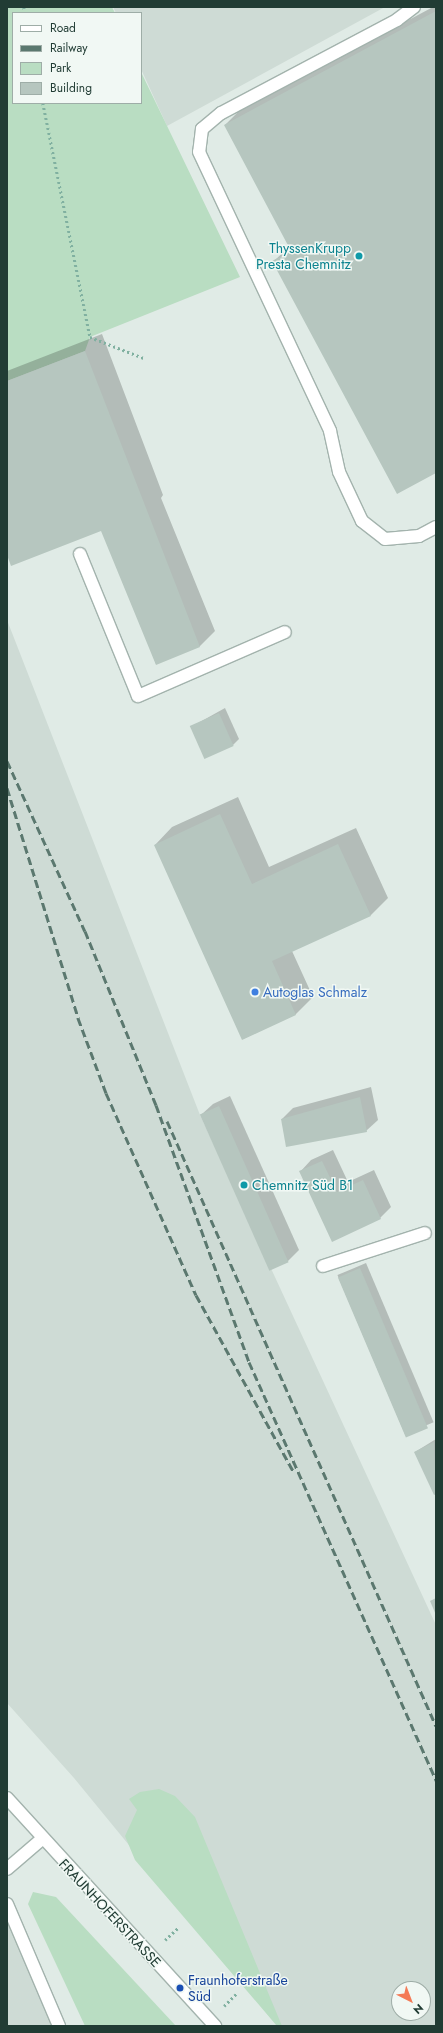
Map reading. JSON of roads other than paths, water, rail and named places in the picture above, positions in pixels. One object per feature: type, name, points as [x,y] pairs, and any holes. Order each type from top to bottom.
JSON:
[{"type":"main road","points":[[414,7],[397,20],[221,113],[202,129],[199,152],[330,431],[339,472],[362,522],[385,539],[420,536],[436,527]]},
{"type":"main road","points":[[80,554],[138,696],[285,632]]},
{"type":"main road","points":[[323,1266],[425,1233]]},
{"type":"main road","name":"FRAUNHOFERSTRASSE","points":[[7,1798],[42,1840],[215,2026]]},
{"type":"main road","points":[[7,1868],[42,1840]]},
{"type":"main road","points":[[7,1904],[59,2026]]},
{"type":"railway","points":[[7,761],[85,931],[156,1105],[249,1362],[436,1781]]},
{"type":"railway","points":[[7,788],[78,1018],[106,1093],[196,1295],[293,1471]]},
{"type":"railway","points":[[167,1121],[436,1726]]},
{"type":"place","name":"ThyssenKrupp Presta Chemnitz","points":[[359,256]]},
{"type":"place","name":"Autoglas Schmalz","points":[[255,992]]},
{"type":"place","name":"Chemnitz Süd B1","points":[[244,1185]]},
{"type":"place","name":"Fraunhoferstraße Süd","points":[[180,1988]]}]
